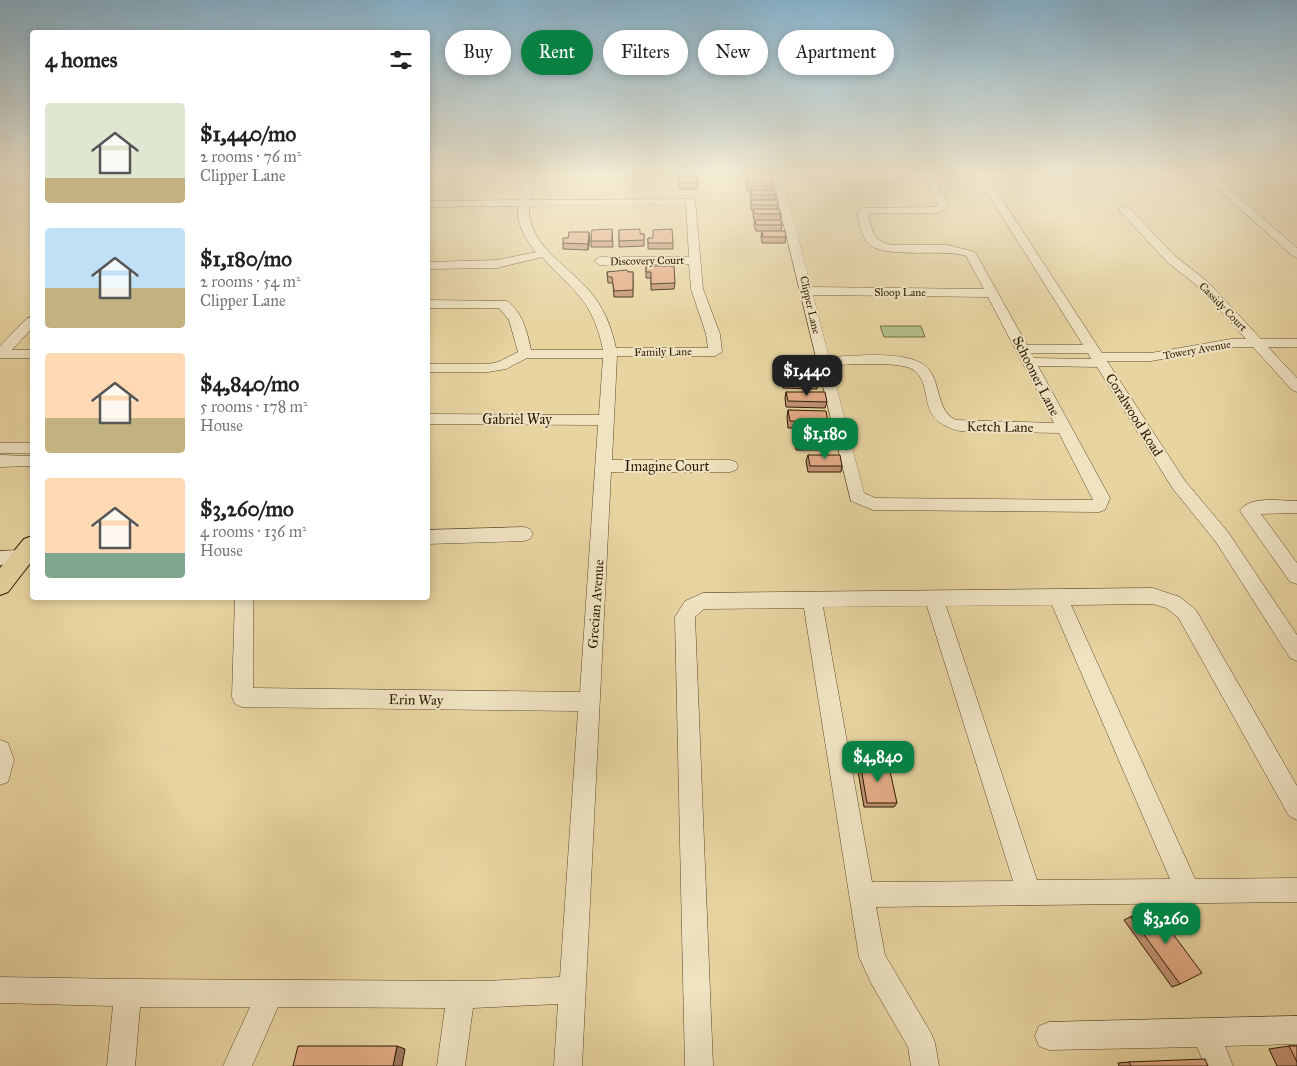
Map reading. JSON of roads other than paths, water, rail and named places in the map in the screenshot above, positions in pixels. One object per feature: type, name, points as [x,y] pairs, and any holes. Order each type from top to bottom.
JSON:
[{"type":"main road","points":[[0,585],[28,551]]},
{"type":"main road","points":[[0,601],[28,551]]},
{"type":"street","name":"Grecian Avenue","points":[[524,222],[533,239],[576,283],[595,308],[602,322],[610,353],[568,1066]]},
{"type":"street","points":[[692,222],[695,260]]},
{"type":"street","name":"Clipper Lane","points":[[789,222],[857,497]]},
{"type":"street","name":"Schooner Lane","points":[[857,497],[872,504],[1100,506],[1102,498],[971,254],[957,249],[891,248],[880,246],[872,242],[865,222]]},
{"type":"street","name":"Coralwood Road","points":[[1011,222],[1179,485],[1222,537],[1297,652]]},
{"type":"street","name":"Cassidy Court","points":[[1136,222],[1171,259],[1204,285],[1297,387]]},
{"type":"street","points":[[1260,222],[1297,254]]},
{"type":"street","points":[[430,266],[486,265],[545,253]]},
{"type":"street","name":"Discovery Court","points":[[600,261],[695,260]]},
{"type":"street","name":"Family Lane","points":[[525,354],[715,352],[713,334],[697,289],[695,260]]},
{"type":"street","name":"Sloop Lane","points":[[807,291],[993,293]]},
{"type":"street","points":[[430,304],[502,304],[508,308],[515,318],[525,354],[501,366],[488,368],[430,368]]},
{"type":"street","points":[[0,354],[30,323]]},
{"type":"street","name":"Towery Avenue","points":[[1022,349],[1097,356],[1151,357],[1173,355],[1211,346],[1297,343]]},
{"type":"street","points":[[0,354],[30,354]]},
{"type":"street","name":"Towery Avenue","points":[[1029,362],[1097,356]]},
{"type":"street","name":"Ketch Lane","points":[[823,361],[902,362],[915,365],[924,371],[937,413],[946,421],[960,426],[1063,428]]},
{"type":"street","name":"Gabriel Way","points":[[430,419],[607,420]]},
{"type":"street","points":[[0,448],[30,448]]},
{"type":"street","points":[[0,461],[30,461]]},
{"type":"street","name":"Imagine Court","points":[[604,466],[730,466]]},
{"type":"street","points":[[1297,507],[1254,508],[1249,510],[1297,576]]},
{"type":"street","points":[[430,537],[524,534]]},
{"type":"street","points":[[0,558],[28,551]]},
{"type":"street","points":[[699,1066],[685,617],[688,609],[695,603],[703,600],[1153,596],[1166,599],[1178,605],[1188,616],[1297,808]]},
{"type":"street","points":[[1058,597],[1188,891]]},
{"type":"street","points":[[934,598],[1029,893]]},
{"type":"street","name":"Erin Way","points":[[244,600],[242,697],[590,702]]},
{"type":"street","points":[[812,600],[872,957],[921,1043],[926,1066]]},
{"type":"street","points":[[0,751],[3,760],[0,774]]},
{"type":"street","points":[[862,895],[1297,890]]},
{"type":"street","points":[[0,990],[128,993],[487,995],[572,990]]},
{"type":"street","points":[[121,1066],[128,993]]},
{"type":"street","points":[[237,1066],[270,994]]},
{"type":"street","points":[[451,1066],[461,994]]},
{"type":"street","points":[[1048,1036],[1297,1030]]},
{"type":"street","points":[[1205,1033],[1219,1066]]}]
